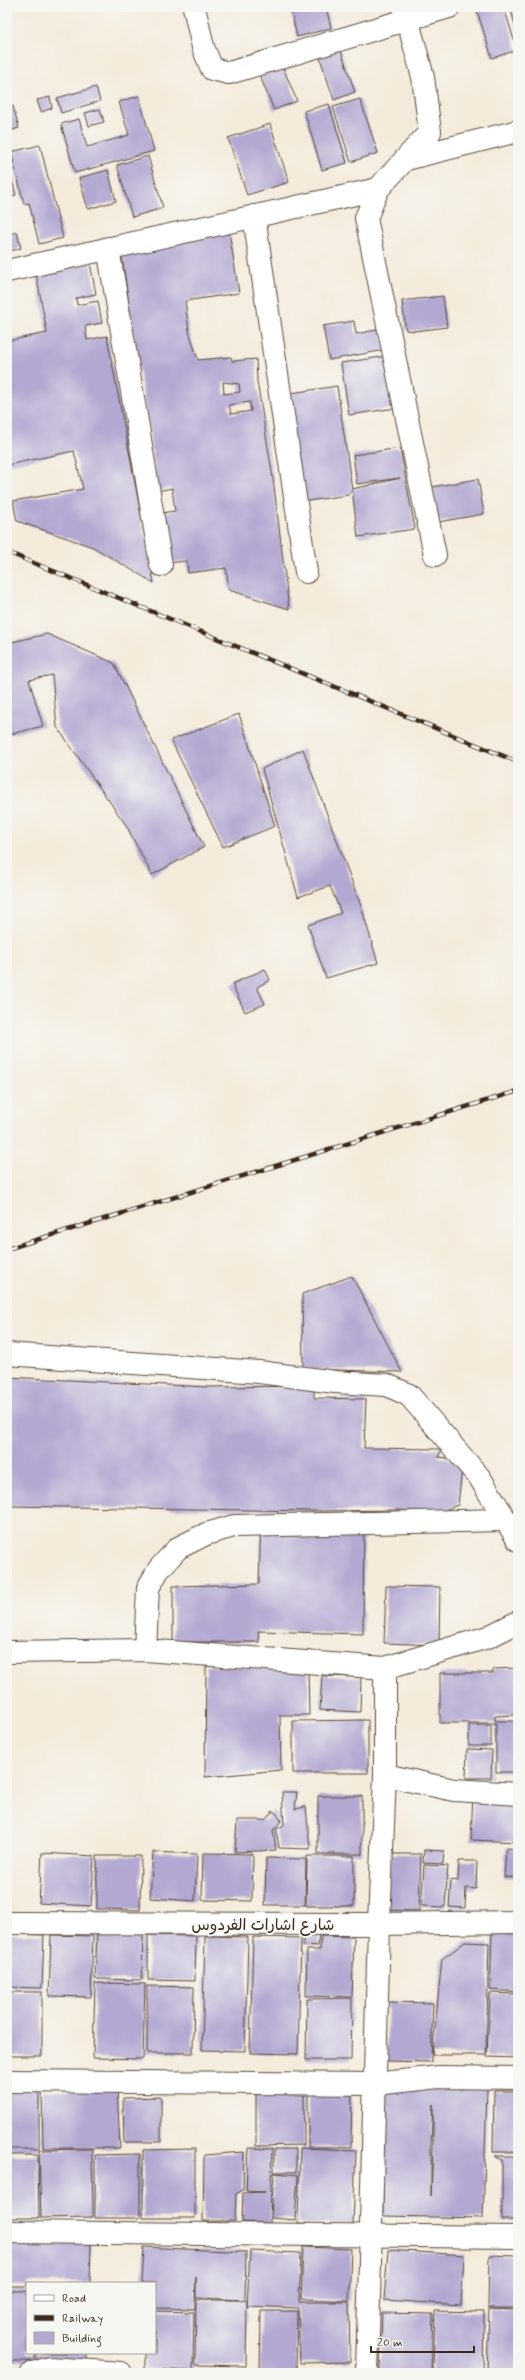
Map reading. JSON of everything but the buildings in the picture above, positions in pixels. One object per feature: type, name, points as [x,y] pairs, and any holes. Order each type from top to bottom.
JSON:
[{"type":"street","points":[[194,7],[203,47],[212,69],[229,73],[406,14],[449,7]]},
{"type":"street","points":[[406,14],[423,77],[430,132],[378,189],[366,218],[435,555]]},
{"type":"street","points":[[406,159],[518,131]]},
{"type":"street","points":[[7,270],[378,189]]},
{"type":"street","points":[[254,216],[306,572]]},
{"type":"street","points":[[108,248],[161,565]]},
{"type":"street","points":[[7,1354],[259,1372],[335,1382],[387,1385],[409,1395],[480,1478],[504,1520],[518,1540]]},
{"type":"street","points":[[145,1650],[148,1588],[159,1569],[178,1548],[206,1534],[234,1526],[504,1520]]},
{"type":"street","points":[[7,1652],[145,1650],[385,1668],[488,1637],[518,1622]]},
{"type":"street","points":[[367,2373],[374,2084],[385,1775],[385,1668]]},
{"type":"street","points":[[385,1775],[454,1790],[518,1794]]},
{"type":"street","name":"شارع اشارات الفردوس","points":[[7,1923],[379,1924],[518,1922]]},
{"type":"street","points":[[7,2081],[374,2084],[439,2077],[518,2078]]},
{"type":"street","points":[[7,2232],[370,2237],[518,2237]]},
{"type":"street","points":[[32,2373],[50,2368],[121,2373]]},
{"type":"railway","points":[[7,552],[518,762]]},
{"type":"railway","points":[[7,1249],[518,1091]]}]
